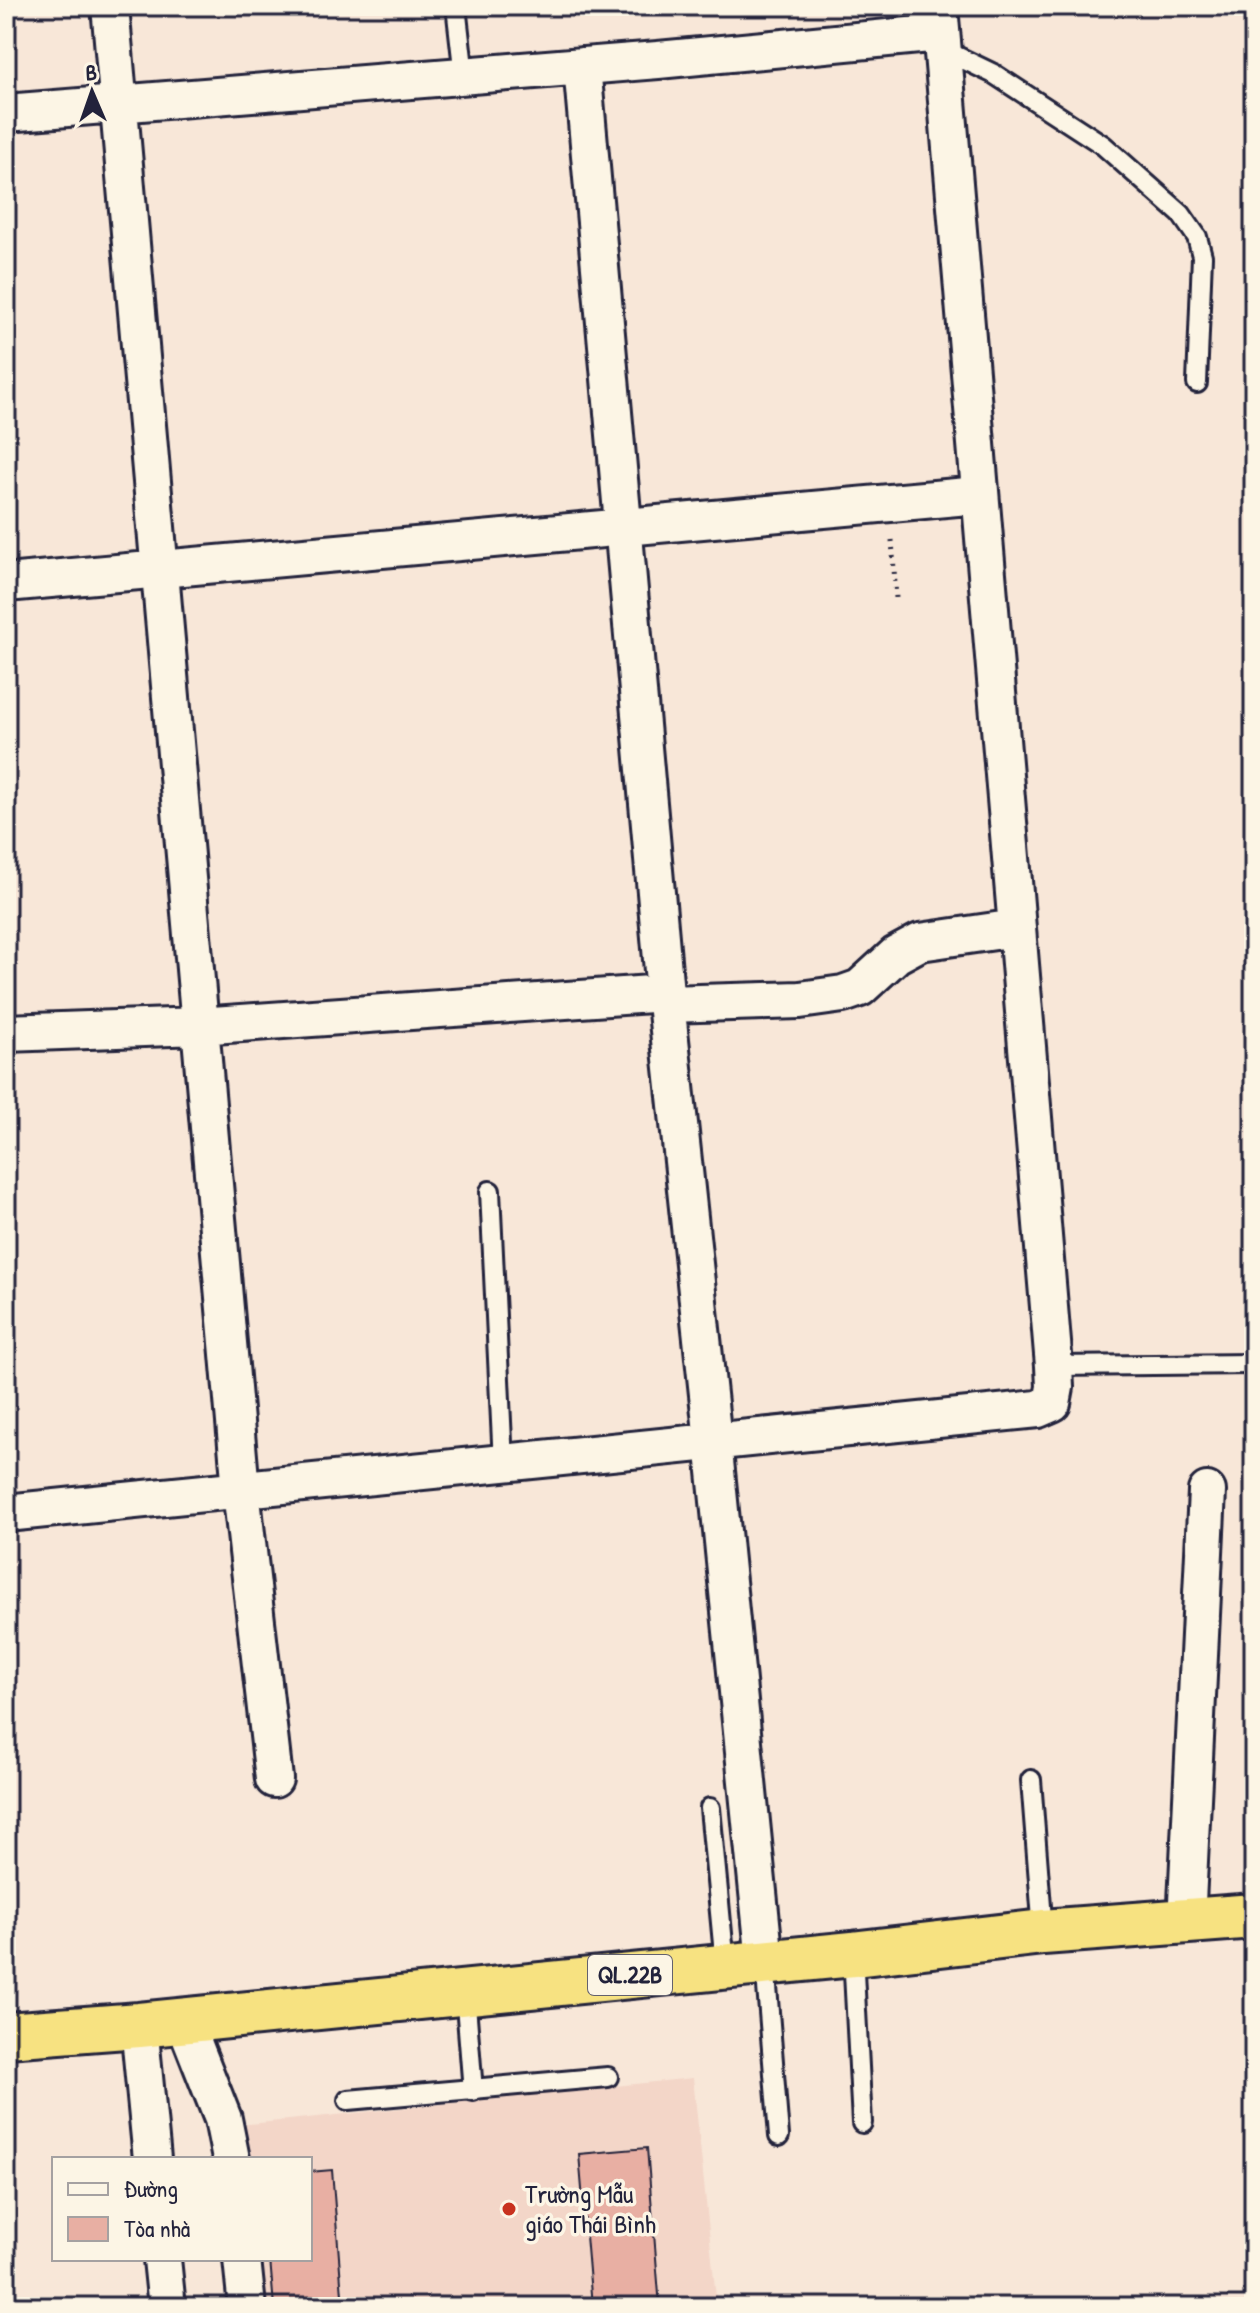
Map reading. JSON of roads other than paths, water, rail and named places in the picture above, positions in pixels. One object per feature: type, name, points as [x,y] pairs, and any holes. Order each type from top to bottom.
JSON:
[{"type":"highway","name":"QL.22B","points":[[6,2035],[139,2025],[853,1954],[1043,1932],[1254,1916]]},
{"type":"street","points":[[110,6],[241,1490],[274,1779]]},
{"type":"street","points":[[6,113],[582,66],[940,29],[1055,1387],[1052,1403],[1038,1409],[6,1513]]},
{"type":"street","points":[[582,66],[666,998],[713,1441],[745,1964]]},
{"type":"street","points":[[6,583],[979,495]]},
{"type":"street","points":[[6,1033],[199,1026],[666,998],[800,1000],[843,994],[860,988],[896,955],[920,942],[1016,928]]},
{"type":"street","points":[[1186,1923],[1207,1491]]},
{"type":"street","points":[[184,2020],[223,2119],[231,2157]]},
{"type":"street","points":[[139,2025],[152,2157]]},
{"type":"street","points":[[162,2261],[167,2307]]},
{"type":"street","points":[[242,2261],[247,2307]]},
{"type":"lane","points":[[456,6],[464,76]]},
{"type":"lane","points":[[940,29],[994,74],[1103,145],[1181,214],[1197,237],[1202,256],[1197,383]]},
{"type":"lane","points":[[490,1191],[503,1463]]},
{"type":"lane","points":[[1054,1366],[1254,1364]]},
{"type":"lane","points":[[1031,1780],[1043,1932]]},
{"type":"lane","points":[[710,1808],[779,2136]]},
{"type":"lane","points":[[853,1954],[862,2123]]},
{"type":"lane","points":[[465,1992],[473,2091]]},
{"type":"lane","points":[[348,2100],[608,2077]]},
{"type":"place","name":"Trường Mẫu giáo Thái Bình","points":[[509,2209]]}]
